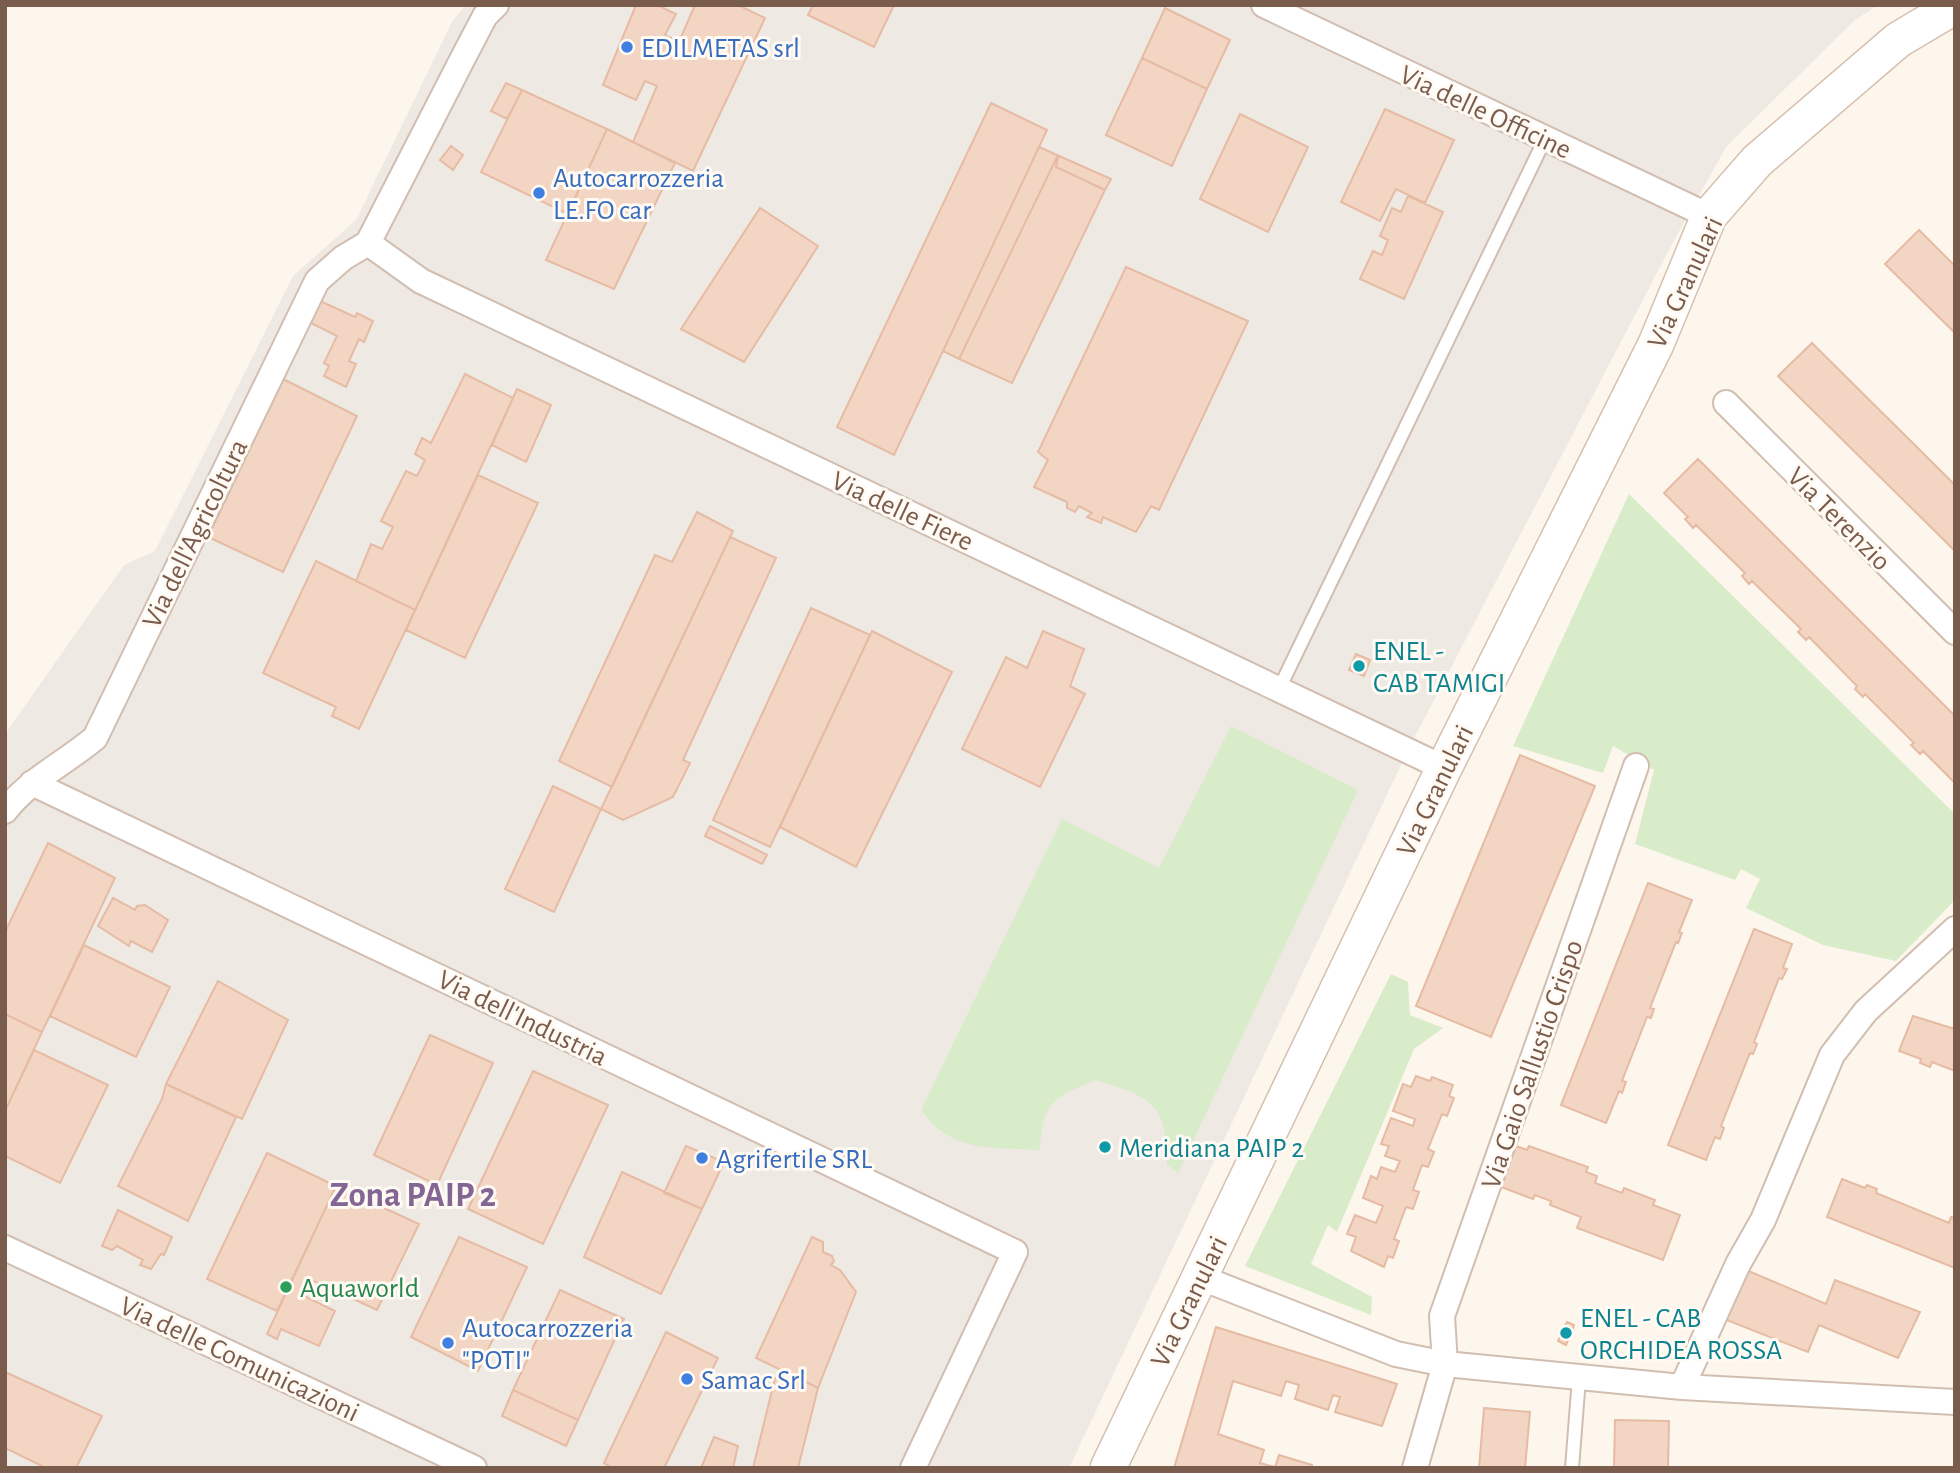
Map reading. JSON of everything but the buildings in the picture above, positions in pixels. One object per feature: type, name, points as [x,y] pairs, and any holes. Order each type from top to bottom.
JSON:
[{"type":"street","points":[[368,243],[485,16],[496,5]]},
{"type":"street","name":"Via delle Officine","points":[[1264,5],[1709,216]]},
{"type":"street","name":"Via Granulari","points":[[1108,1468],[1444,768],[1656,344],[1709,216],[1757,162],[1898,40],[1955,6]]},
{"type":"street","name":"Via delle Fiere","points":[[368,243],[421,281],[1444,768]]},
{"type":"street","name":"Via dell'Agricoltura","points":[[5,811],[32,783],[68,761],[95,738],[317,281],[343,258],[368,243]]},
{"type":"street","name":"Via Terenzio","points":[[1726,403],[1955,632]]},
{"type":"street","name":"Via Gaio Sallustio Crispo","points":[[1415,1468],[1445,1364],[1442,1316],[1636,766]]},
{"type":"street","name":"Via dell'Industria","points":[[32,783],[1015,1252],[913,1468]]},
{"type":"street","points":[[1682,1387],[1738,1264],[1763,1220],[1832,1055],[1866,1011],[1955,929]]},
{"type":"street","name":"Via delle Comunicazioni","points":[[5,1248],[474,1468]]},
{"type":"street","points":[[1199,1278],[1395,1354],[1445,1364],[1682,1387],[1955,1402]]},
{"type":"lane","points":[[1279,689],[1545,139]]},
{"type":"lane","points":[[1572,1468],[1579,1378]]},
{"type":"shaded area","points":[[465,5],[1878,5],[1855,20],[1726,147],[1672,244],[1408,750],[1069,1468],[5,1468],[5,734],[124,565],[155,551],[293,276],[356,220],[452,22]]},
{"type":"green space","points":[[1629,494],[1955,814],[1955,900],[1896,961],[1823,945],[1746,908],[1760,879],[1741,869],[1735,880],[1635,844],[1654,770],[1613,746],[1603,773],[1513,746]]},
{"type":"green space","points":[[1231,726],[1358,790],[1178,1173],[1167,1165],[1164,1128],[1153,1106],[1131,1092],[1096,1080],[1070,1091],[1053,1103],[1044,1121],[1040,1150],[990,1148],[960,1141],[946,1134],[921,1110],[1062,819],[1159,868]]},
{"type":"green space","points":[[1391,974],[1408,982],[1410,1015],[1443,1028],[1414,1049],[1337,1232],[1328,1225],[1311,1264],[1372,1297],[1371,1315],[1245,1266]]},
{"type":"place","name":"EDILMETAS srl","points":[[627,47]]},
{"type":"place","name":"Autocarrozzeria LE.FO car","points":[[539,193]]},
{"type":"place","name":"ENEL - CAB TAMIGI","points":[[1359,666]]},
{"type":"place","name":"Meridiana PAIP 2","points":[[1105,1147]]},
{"type":"place","name":"Agrifertile SRL","points":[[702,1158]]},
{"type":"place","name":"Aquaworld","points":[[286,1287]]},
{"type":"place","name":"ENEL - CAB ORCHIDEA ROSSA","points":[[1566,1333]]},
{"type":"place","name":"Autocarrozzeria \"POTI\"","points":[[448,1343]]},
{"type":"place","name":"Samac Srl","points":[[687,1379]]},
{"type":"district","name":"Zona PAIP 2","points":[[413,1194]]}]
